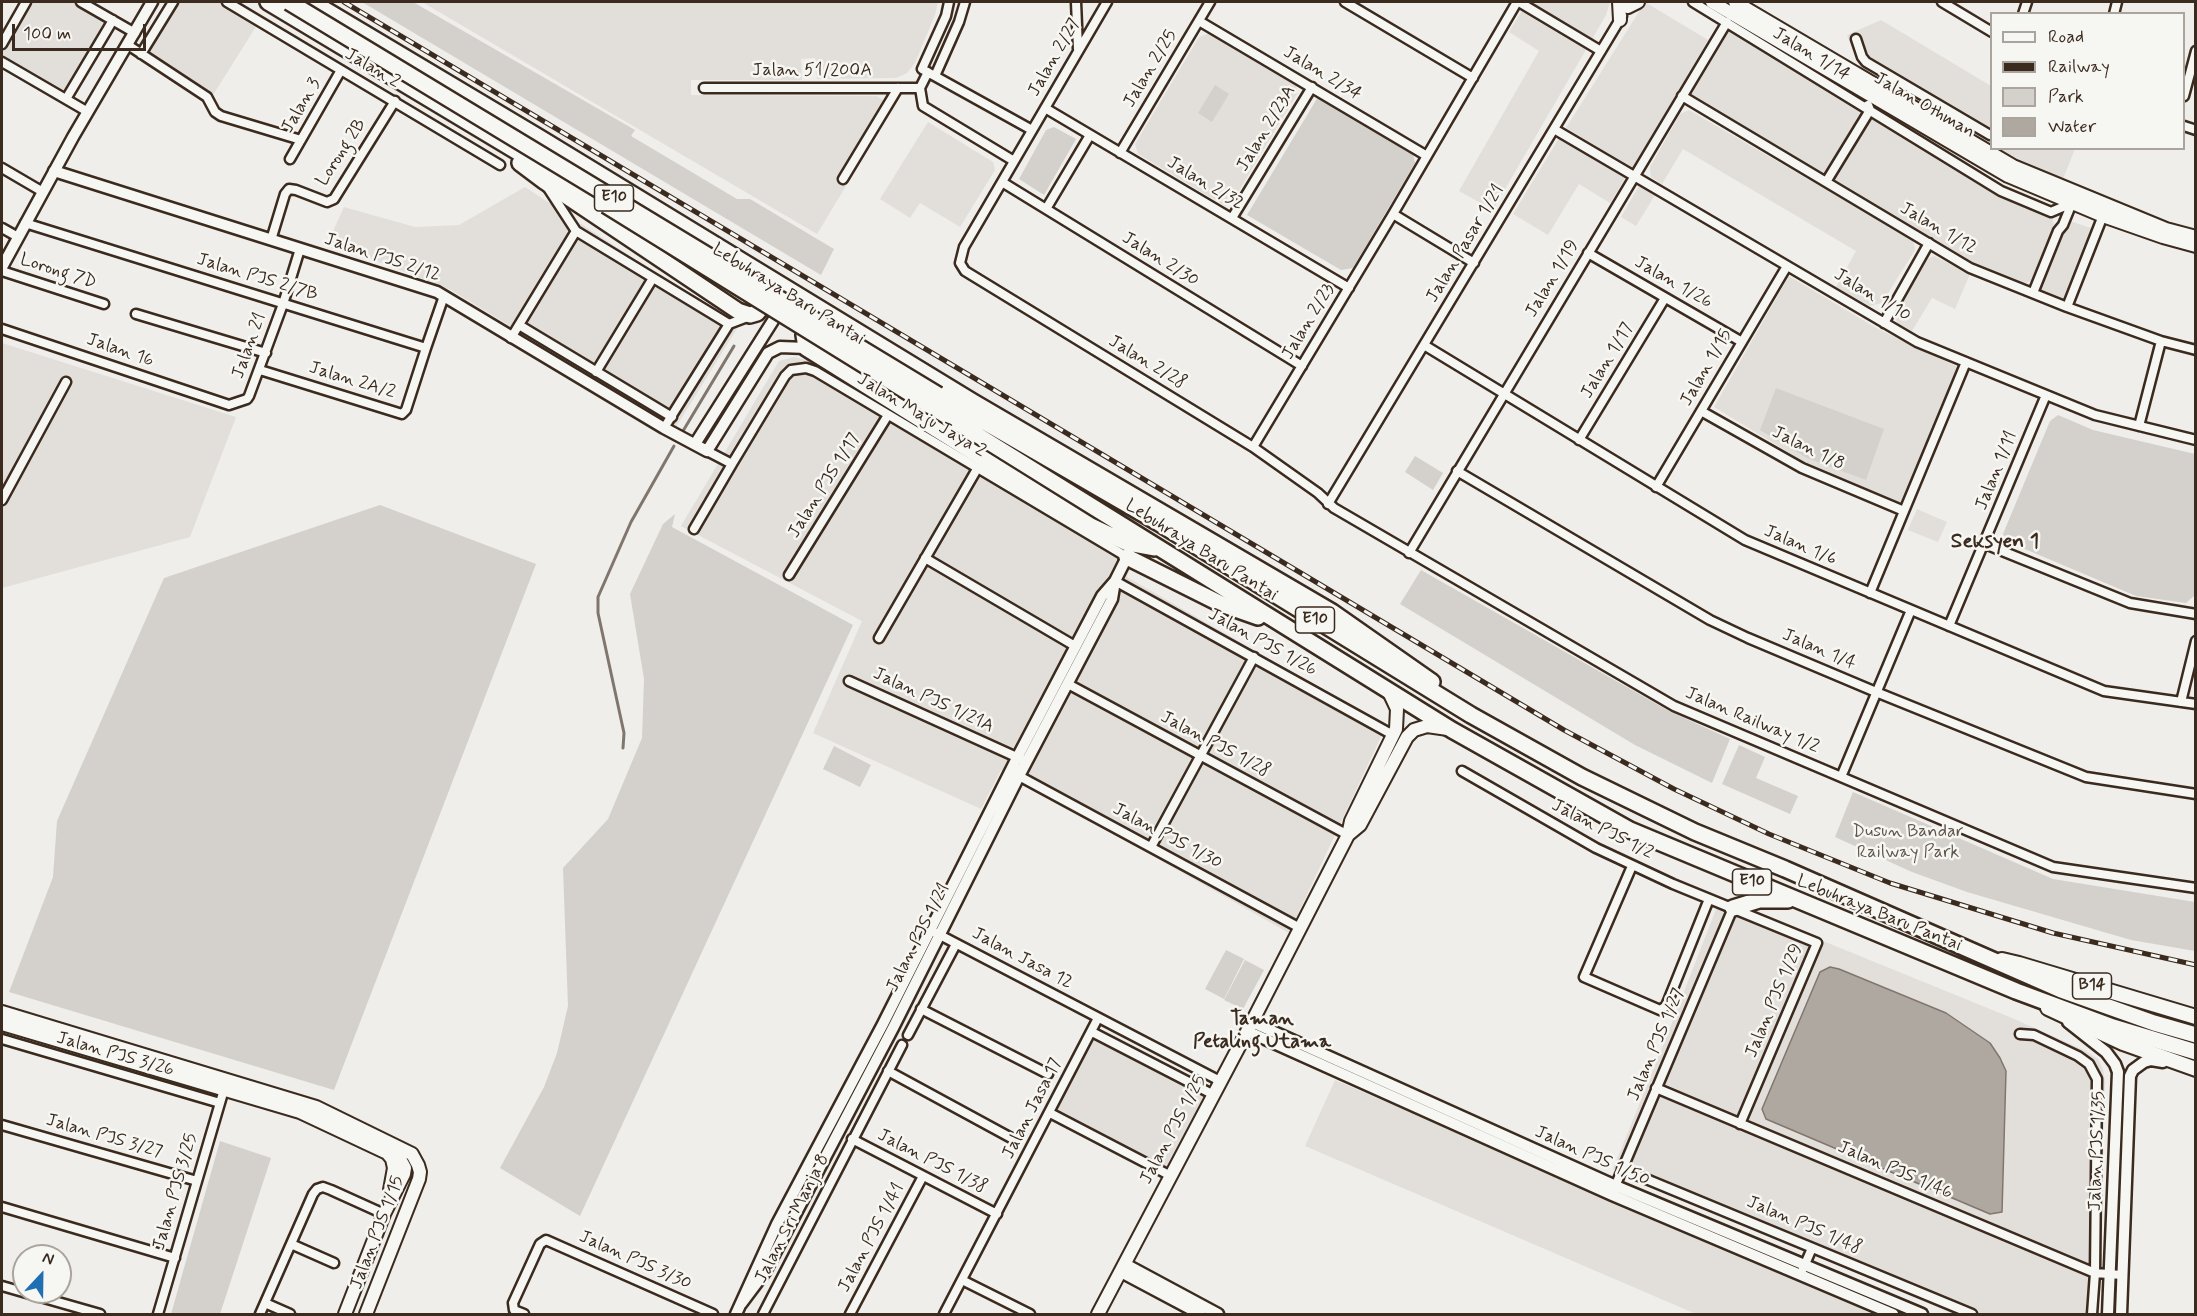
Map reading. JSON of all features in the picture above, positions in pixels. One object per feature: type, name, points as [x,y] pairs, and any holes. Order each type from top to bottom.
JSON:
[{"type":"highway","name":"Lebuhraya Baru Pantai","points":[[268,2],[606,205],[1452,730],[1630,830],[2016,991],[2113,1027],[2191,1050]]},
{"type":"highway","name":"Lebuhraya Baru Pantai","points":[[289,2],[938,395],[1159,523],[1471,715],[1581,777],[1695,832],[1795,873],[2061,990],[2154,1023],[2193,1034]]},
{"type":"highway","points":[[312,2],[840,323],[1332,612],[1423,675],[1471,715]]},
{"type":"highway","points":[[501,141],[518,161],[544,181],[738,311],[750,315],[761,309],[768,296],[766,281],[756,271]]},
{"type":"highway","points":[[840,323],[825,321],[810,325],[804,335],[806,348],[1090,526],[1127,543],[1166,551]]},
{"type":"highway","points":[[1127,557],[1221,604],[1281,624]]},
{"type":"highway","points":[[1732,908],[1759,900],[1794,900]]},
{"type":"main road","name":"Jalan Othman","points":[[1712,2],[2008,176],[2072,203],[2196,237]]},
{"type":"main road","name":"Jalan Othman","points":[[1735,2],[2013,166],[2163,237],[2196,246]]},
{"type":"main road","points":[[1620,20],[1629,3]]},
{"type":"main road","name":"Jalan PJS 1/25","points":[[1098,1314],[1348,835],[1351,821],[1398,722],[1397,709],[1389,691]]},
{"type":"main road","name":"Jalan PJS 1/25","points":[[1348,835],[1360,825],[1407,737],[1414,730],[1427,726],[1452,730]]},
{"type":"main road","name":"B14","points":[[1988,957],[2019,963],[2196,1017]]},
{"type":"main road","name":"B14","points":[[2016,991],[2060,1015],[2123,1043],[2192,1068]]},
{"type":"main road","points":[[2,1012],[226,1085],[300,1112],[385,1151],[400,1159],[405,1168],[418,1165],[412,1154],[403,1148],[316,1107],[226,1085],[2,1024]]},
{"type":"main road","points":[[384,1214],[394,1178],[392,1159],[385,1151]]},
{"type":"main road","name":"Jalan PJS 1/15","points":[[366,1314],[419,1179],[418,1165]]},
{"type":"main road","name":"Jalan PJS 1/15","points":[[345,1314],[384,1214],[405,1168]]},
{"type":"street","points":[[2,44],[26,2]]},
{"type":"street","points":[[81,2],[135,33]]},
{"type":"street","points":[[2,269],[54,171],[152,2]]},
{"type":"street","points":[[141,54],[172,2]]},
{"type":"street","name":"Jalan 2","points":[[227,2],[500,165]]},
{"type":"street","points":[[929,72],[950,2]]},
{"type":"street","points":[[964,2],[959,22],[920,88],[923,106],[1014,161]]},
{"type":"street","points":[[1076,2],[1078,51]]},
{"type":"street","name":"Jalan 2/27","points":[[964,247],[1107,2]]},
{"type":"street","name":"Jalan 2/25","points":[[1120,153],[1210,2]]},
{"type":"street","points":[[1345,2],[1473,78]]},
{"type":"street","points":[[1518,2],[1601,51]]},
{"type":"street","name":"Jalan 2/23","points":[[1253,447],[1518,2]]},
{"type":"street","name":"Jalan 1/14","points":[[1693,2],[2001,191],[2051,212],[2072,203]]},
{"type":"street","points":[[1942,2],[1990,31]]},
{"type":"street","points":[[66,99],[113,20]]},
{"type":"street","name":"Jalan Pasar 1/21","points":[[1328,504],[1620,20]]},
{"type":"street","name":"Jalan 2/34","points":[[1199,21],[1427,156]]},
{"type":"street","name":"Jalan 1/19","points":[[1409,553],[1727,22]]},
{"type":"street","name":"Jalan Othman","points":[[1856,39],[1866,62],[1990,135]]},
{"type":"street","points":[[128,45],[207,97],[215,112],[221,116],[301,140]]},
{"type":"street","points":[[2185,92],[2196,51]]},
{"type":"street","points":[[2,62],[88,112]]},
{"type":"street","name":"Jalan 3","points":[[290,159],[341,70]]},
{"type":"street","points":[[1874,84],[1882,71]]},
{"type":"street","points":[[929,72],[1032,130]]},
{"type":"street","name":"Jalan 2/23A","points":[[1232,218],[1312,87]]},
{"type":"street","name":"Jalan 51/200A","points":[[704,88],[920,88]]},
{"type":"street","points":[[843,179],[898,88]]},
{"type":"street","points":[[1826,182],[1870,110],[1862,92]]},
{"type":"street","name":"Jalan 1/12","points":[[1682,96],[1970,268],[2067,307],[2161,341],[2196,350]]},
{"type":"street","name":"Lorong 2B","points":[[271,240],[285,194],[289,189],[327,202],[334,200],[395,101]]},
{"type":"street","name":"Jalan 2/32","points":[[1045,108],[1349,288]]},
{"type":"street","points":[[1964,137],[1972,124]]},
{"type":"street","name":"Jalan 1/10","points":[[1554,129],[1917,342],[2095,415],[2196,441]]},
{"type":"street","points":[[1046,209],[1090,135]]},
{"type":"street","points":[[2,168],[43,192]]},
{"type":"street","name":"Jalan PJS 2/12","points":[[54,171],[444,296],[664,428],[707,450]]},
{"type":"street","points":[[544,181],[576,231],[729,324]]},
{"type":"street","name":"Jalan 2/30","points":[[1002,182],[1302,366]]},
{"type":"street","points":[[2033,293],[2072,203]]},
{"type":"street","points":[[2067,307],[2105,211]]},
{"type":"street","points":[[1393,214],[1474,263]]},
{"type":"street","name":"Jalan PJS 2/7B","points":[[25,224],[426,348]]},
{"type":"street","points":[[2,228],[18,237]]},
{"type":"street","points":[[511,338],[576,231]]},
{"type":"street","points":[[1884,323],[1929,243]]},
{"type":"street","name":"Jalan 2/28","points":[[964,247],[960,262],[965,271],[1253,447],[1318,493],[1328,504]]},
{"type":"street","name":"Jalan 21","points":[[227,405],[248,398],[266,353],[300,249]]},
{"type":"street","name":"Jalan 1/26","points":[[1588,253],[1742,342]]},
{"type":"street","name":"Jalan 1/15","points":[[1656,487],[1787,266]]},
{"type":"street","name":"Lorong 7D","points":[[2,269],[104,304]]},
{"type":"street","points":[[596,372],[653,278]]},
{"type":"street","points":[[426,348],[444,296]]},
{"type":"street","name":"Jalan 1/17","points":[[1579,440],[1665,298]]},
{"type":"street","points":[[695,444],[774,319],[787,310],[796,308],[818,313],[840,323]]},
{"type":"street","points":[[136,314],[266,353]]},
{"type":"street","points":[[664,428],[729,324],[750,315]]},
{"type":"street","points":[[519,325],[672,417]]},
{"type":"street","name":"Jalan 16","points":[[2,329],[227,405]]},
{"type":"street","points":[[2139,426],[2161,341]]},
{"type":"street","name":"Jalan 1/6","points":[[1424,345],[1745,540],[2104,691],[2196,704]]},
{"type":"street","points":[[732,464],[707,450],[768,354],[780,346],[806,348]]},
{"type":"street","name":"Jalan 2A/2","points":[[260,369],[402,414],[406,410],[426,348]]},
{"type":"street","points":[[1870,593],[1966,362]]},
{"type":"street","name":"Jalan Maju Jaya 2","points":[[694,529],[785,376],[791,370],[798,368],[815,371],[1127,557]]},
{"type":"street","points":[[2,500],[66,382]]},
{"type":"street","name":"Jalan 1/11","points":[[1950,627],[2046,395]]},
{"type":"street","name":"Jalan 1/8","points":[[1701,411],[1802,468],[1904,511]]},
{"type":"street","name":"Jalan PJS 1/17","points":[[789,575],[888,415]]},
{"type":"street","points":[[879,638],[977,469]]},
{"type":"street","name":"Jalan 1/4","points":[[1457,471],[1710,620],[1876,692],[2086,777],[2196,794]]},
{"type":"street","name":"Jalan Railway 1/2","points":[[1328,504],[1674,706],[2053,867],[2196,888]]},
{"type":"street","points":[[1985,544],[2130,603],[2196,614]]},
{"type":"street","name":"Jalan PJS 1/21","points":[[935,933],[1075,646],[1102,596],[1115,581],[1127,557]]},
{"type":"street","points":[[925,558],[1075,646]]},
{"type":"street","name":"Jalan PJS 1/21","points":[[738,1309],[777,1224],[1019,776],[1021,760],[1068,684],[1112,600],[1115,581]]},
{"type":"street","name":"Jalan PJS 1/26","points":[[1115,581],[1393,735]]},
{"type":"street","points":[[1841,777],[1911,610]]},
{"type":"street","points":[[2181,702],[2196,641]]},
{"type":"street","points":[[1151,847],[1254,657]]},
{"type":"street","name":"Jalan PJS 1/21A","points":[[849,681],[1021,760]]},
{"type":"street","name":"Jalan PJS 1/28","points":[[1068,684],[1348,835]]},
{"type":"street","name":"Jalan PJS 1/2","points":[[1462,771],[1587,843],[1632,866],[1732,908]]},
{"type":"street","name":"Jalan PJS 1/30","points":[[1019,776],[1300,928]]},
{"type":"street","points":[[1632,866],[1584,977],[1660,1010],[1666,1006],[1709,899]]},
{"type":"street","name":"Jalan PJS 1/29","points":[[1732,908],[1817,943],[1740,1124]]},
{"type":"street","name":"Jalan PJS 1/27","points":[[1614,1190],[1732,908]]},
{"type":"street","name":"Jalan Jasa 12","points":[[935,933],[1220,1081]]},
{"type":"street","points":[[908,1035],[956,944]]},
{"type":"street","points":[[921,1010],[1048,1074]]},
{"type":"street","name":"Jalan PJS 1/35","points":[[2060,1015],[2106,1052],[2118,1072],[2108,1314]]},
{"type":"street","name":"Jalan Jasa 17","points":[[944,1314],[1098,1018]]},
{"type":"street","name":"Jalan PJS 1/50","points":[[1250,1026],[1614,1190],[1803,1270],[1922,1314]]},
{"type":"street","points":[[1092,1032],[1214,1095]]},
{"type":"street","points":[[2020,1034],[2034,1035],[2078,1056],[2089,1064],[2097,1078],[2095,1273],[2092,1314]]},
{"type":"street","name":"Jalan PJS 3/26","points":[[2,1039],[220,1103]]},
{"type":"street","name":"Jalan Sri Manja 8","points":[[763,1314],[902,1045]]},
{"type":"street","name":"Jalan PJS 1/35","points":[[2121,1314],[2130,1076],[2138,1065],[2151,1060],[2192,1068]]},
{"type":"street","points":[[888,1071],[1015,1140]]},
{"type":"street","name":"Jalan PJS 3/25","points":[[158,1314],[226,1085]]},
{"type":"street","name":"Jalan PJS 1/46","points":[[1656,1088],[2095,1273],[2122,1275]]},
{"type":"street","points":[[1050,1113],[1170,1176]]},
{"type":"street","name":"Jalan PJS 3/27","points":[[2,1125],[197,1181]]},
{"type":"street","name":"Jalan PJS 1/38","points":[[852,1139],[997,1214]]},
{"type":"street","name":"Jalan PJS 1/48","points":[[1622,1169],[1972,1314]]},
{"type":"street","name":"Jalan PJS 1/41","points":[[850,1314],[923,1176]]},
{"type":"street","points":[[260,1314],[313,1194],[323,1187],[384,1214]]},
{"type":"street","points":[[2,1207],[175,1258]]},
{"type":"street","name":"Jalan PJS 3/30","points":[[522,1314],[514,1310],[513,1303],[543,1240],[548,1240],[714,1314]]},
{"type":"street","points":[[291,1244],[334,1263]]},
{"type":"street","points":[[1803,1270],[1812,1248]]},
{"type":"street","points":[[1123,1268],[1200,1314]]},
{"type":"street","points":[[1123,1268],[1218,1314]]},
{"type":"street","name":"Jalan PJS 1/50","points":[[1803,1270],[1893,1314]]},
{"type":"street","points":[[963,1280],[1030,1314]]},
{"type":"street","points":[[2,1286],[100,1314]]},
{"type":"street","points":[[265,1304],[290,1314]]},
{"type":"shaded area","points":[[33,2],[73,2],[106,22],[64,92],[2,56]]},
{"type":"shaded area","points":[[177,2],[219,2],[257,25],[213,95],[147,52]]},
{"type":"shaded area","points":[[422,2],[938,2],[915,63],[907,73],[896,78],[817,79],[815,58],[801,59],[802,80],[691,80],[691,95],[877,96],[883,100],[836,180],[846,186],[817,234]]},
{"type":"shaded area","points":[[1527,2],[1610,2],[1606,15],[1493,210],[1459,191],[1539,51],[1509,32]]},
{"type":"shaded area","points":[[1645,2],[1708,40],[1633,168],[1566,128]]},
{"type":"shaded area","points":[[1881,20],[1990,85],[1990,144],[1861,69],[1847,35]]},
{"type":"shaded area","points":[[1726,29],[1862,111],[1823,175],[1688,94]]},
{"type":"shaded area","points":[[1210,33],[1296,82],[1297,94],[1231,204],[1225,206],[1138,154],[1135,144],[1199,37]]},
{"type":"shaded area","points":[[1689,110],[1913,240],[1915,250],[1882,303],[1869,306],[1836,287],[1856,251],[1683,149],[1662,184],[1651,177],[1650,167],[1680,114]]},
{"type":"shaded area","points":[[1870,116],[2050,214],[2054,224],[2031,281],[2023,284],[1974,264],[1832,180]]},
{"type":"shaded area","points":[[928,122],[993,162],[995,170],[960,227],[920,203],[910,218],[880,199]]},
{"type":"shaded area","points":[[1559,138],[1626,177],[1610,203],[1579,184],[1548,235],[1513,214]]},
{"type":"shaded area","points":[[1999,150],[2074,150],[2063,179]]},
{"type":"shaded area","points":[[1639,186],[1655,195],[1636,226],[1621,217]]},
{"type":"shaded area","points":[[525,187],[738,327],[676,427],[451,290],[328,242],[344,207],[415,227],[459,225]]},
{"type":"shaded area","points":[[2067,220],[2091,228],[2062,301],[2038,291]]},
{"type":"shaded area","points":[[1934,256],[1970,274],[1955,309],[1932,298],[1912,331],[1897,323],[1895,313],[1925,260]]},
{"type":"shaded area","points":[[1789,276],[1878,329],[1958,367],[1903,504],[1806,463],[1714,407]]},
{"type":"shaded area","points":[[2,343],[236,417],[190,537],[2,588]]},
{"type":"shaded area","points":[[794,357],[814,362],[1135,556],[1127,577],[1386,726],[1289,933],[1001,770],[981,809],[813,733],[862,621],[681,526],[779,361]]},
{"type":"shaded area","points":[[1917,509],[1947,522],[1938,542],[1908,530]]},
{"type":"shaded area","points":[[1720,899],[2012,1018],[2086,1051],[2098,1059],[2105,1081],[2099,1314],[1953,1314],[1613,1169]]},
{"type":"shaded area","points":[[1093,1037],[1207,1095],[1168,1169],[1055,1110]]},
{"type":"shaded area","points":[[1335,1080],[1885,1314],[1696,1314],[1305,1146]]},
{"type":"green space","points":[[362,2],[413,2],[635,130],[631,136],[737,199],[750,199],[834,249],[821,275]]},
{"type":"green space","points":[[1215,85],[1229,94],[1212,122],[1198,113]]},
{"type":"green space","points":[[1318,97],[1413,154],[1415,163],[1353,268],[1341,270],[1247,215]]},
{"type":"green space","points":[[1054,127],[1076,139],[1044,195],[1019,179],[1046,130]]},
{"type":"green space","points":[[1776,388],[1884,429],[1866,480],[1807,458],[1760,430]]},
{"type":"green space","points":[[2058,415],[2093,430],[2195,454],[2195,595],[2186,603],[2136,596],[2006,541],[2003,534],[2050,421]]},
{"type":"green space","points":[[1415,456],[1443,473],[1433,490],[1405,472]]},
{"type":"green space","points":[[380,505],[536,564],[334,1090],[9,992],[53,877],[57,821],[164,578]]},
{"type":"green space","points":[[675,514],[672,527],[853,625],[580,1216],[500,1168],[544,1087],[557,1053],[568,1006],[563,868],[608,819],[642,738],[644,679],[630,594],[663,524]]},
{"type":"green space","points":[[1421,570],[1669,711],[1730,739],[1712,783],[1635,745],[1400,604]]},
{"type":"green space","points":[[1739,745],[1765,757],[1756,778],[1798,796],[1790,814],[1722,784]]},
{"type":"green space","points":[[834,746],[871,765],[860,787],[823,769]]},
{"type":"green space","name":"Dusun Bandar Railway Park","points":[[1853,792],[2053,879],[2195,902],[2195,951],[2131,940],[1967,892],[1912,872],[1835,837]]},
{"type":"green space","points":[[1226,950],[1244,959],[1224,999],[1205,989]]},
{"type":"green space","points":[[1245,960],[1264,970],[1243,1009],[1224,1000]]},
{"type":"green space","points":[[220,1141],[271,1158],[220,1314],[171,1314]]},
{"type":"water","points":[[1830,967],[1946,1013],[1990,1043],[2006,1071],[2002,1212],[1990,1214],[1766,1119],[1762,1109],[1820,972]]},
{"type":"waterway","points":[[683,431],[734,346]]},
{"type":"waterway","points":[[623,748],[624,733],[598,613],[598,597],[631,522],[674,446]]},
{"type":"railway","points":[[344,2],[1564,730],[1674,789],[1769,834],[1890,883],[2053,933],[2196,965]]},
{"type":"district","name":"Seksyen 1","points":[[1995,543]]},
{"type":"district","name":"Taman Petaling Utama","points":[[1262,1032]]}]
